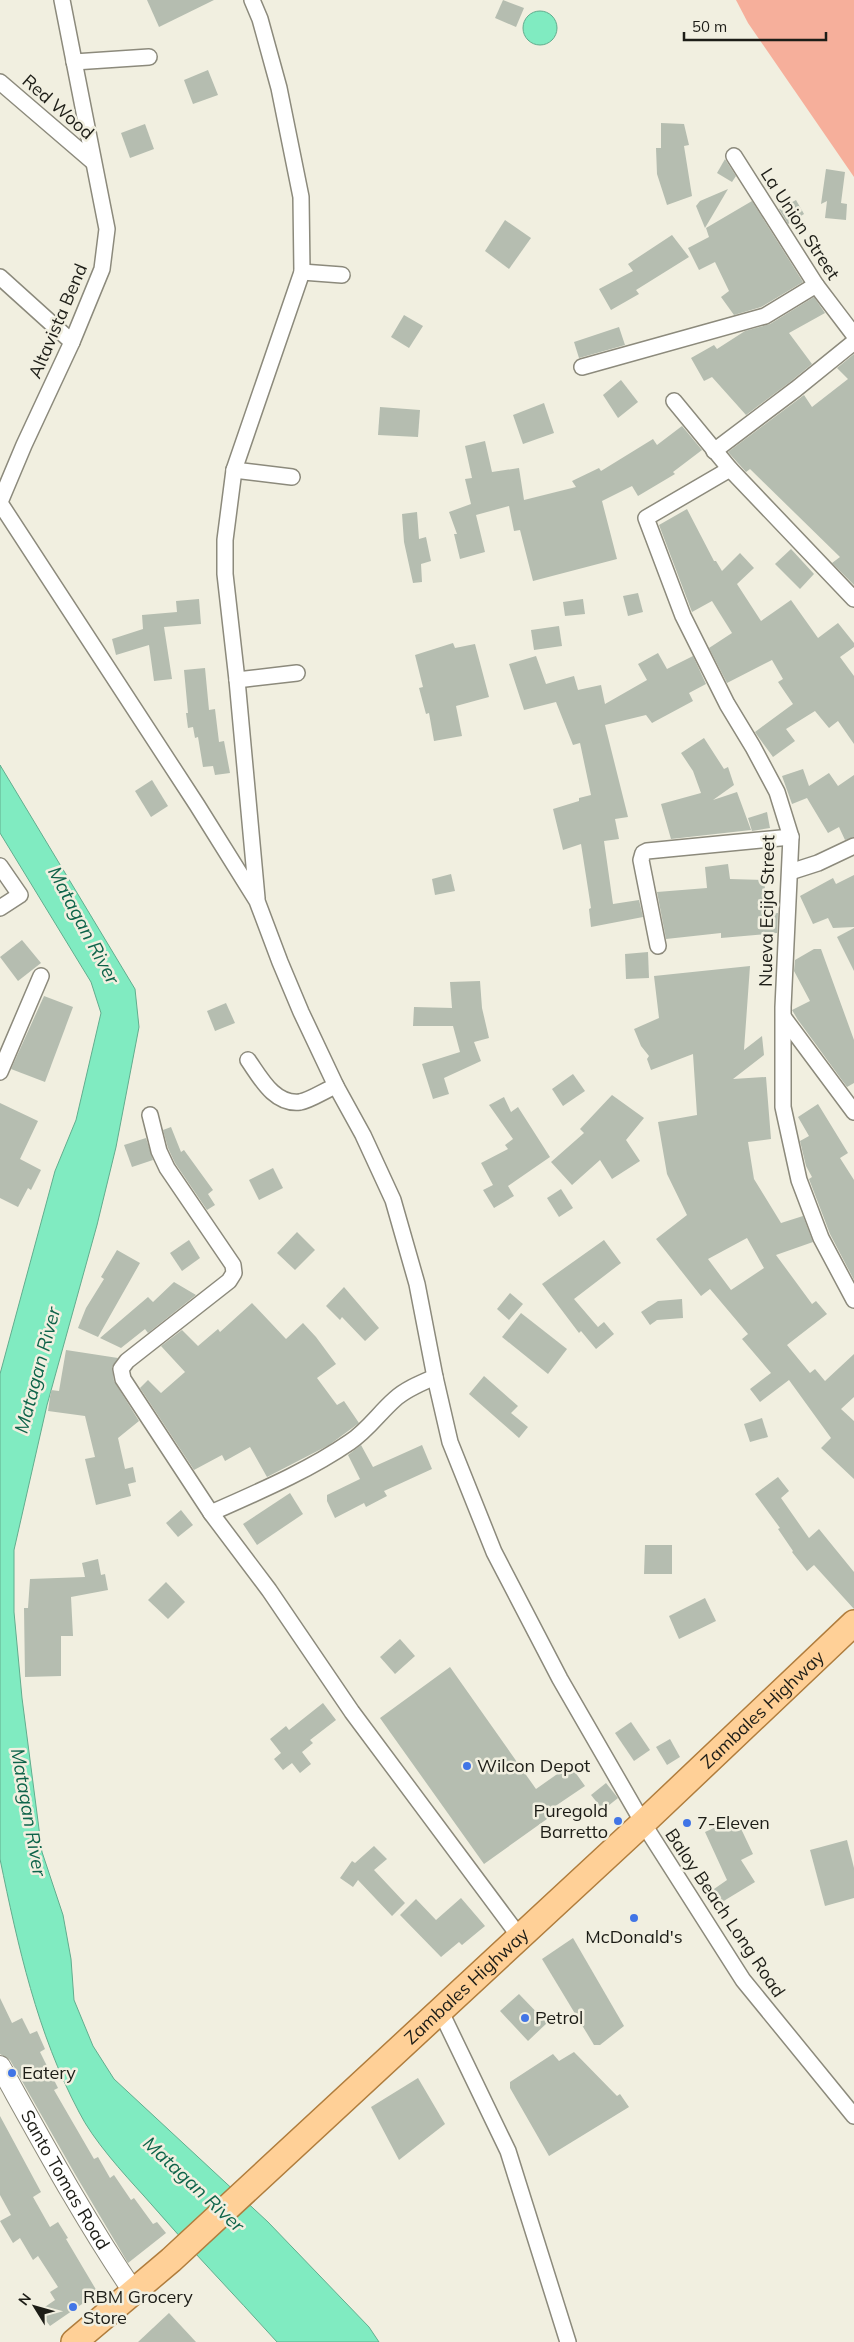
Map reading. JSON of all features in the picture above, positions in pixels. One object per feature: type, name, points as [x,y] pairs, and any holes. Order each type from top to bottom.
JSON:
[{"type":"main road","name":"Zambales Highway","points":[[74,2342],[171,2260],[519,1936],[643,1824],[854,1623]]},
{"type":"street","name":"Altavista Bend","points":[[0,502],[24,445],[72,342],[102,269],[107,229],[92,161],[62,0]]},
{"type":"street","points":[[252,0],[260,19],[279,88],[301,197],[302,272],[234,470],[225,540],[225,574],[238,680],[257,901]]},
{"type":"street","points":[[74,62],[149,57]]},
{"type":"street","name":"Red Wood","points":[[0,82],[92,161]]},
{"type":"street","name":"La Union Street","points":[[734,156],[816,284],[854,336]]},
{"type":"street","points":[[302,272],[342,275]]},
{"type":"street","points":[[0,277],[72,342]]},
{"type":"street","points":[[582,368],[765,316],[816,284]]},
{"type":"street","points":[[714,451],[804,383],[854,342]]},
{"type":"street","points":[[674,401],[730,469],[854,599]]},
{"type":"street","name":"Nueva Ecija Street","points":[[730,469],[646,518],[682,616],[727,704],[777,792],[791,837],[784,1018],[783,1106],[799,1180],[821,1238],[854,1300]]},
{"type":"street","points":[[234,470],[292,477]]},
{"type":"street","points":[[0,502],[197,805],[257,901]]},
{"type":"street","points":[[238,680],[297,673]]},
{"type":"street","points":[[658,946],[641,860],[643,853],[712,843],[791,837]]},
{"type":"street","points":[[790,872],[818,863],[854,846]]},
{"type":"street","points":[[0,866],[20,895],[1,907]]},
{"type":"street","name":"Baloy Beach Long Road","points":[[257,901],[280,962],[336,1086],[363,1135],[392,1200],[417,1284],[434,1377],[450,1442],[494,1552],[560,1679],[643,1824],[743,1980],[854,2116]]},
{"type":"street","points":[[0,1072],[41,976]]},
{"type":"street","points":[[784,1018],[854,1112]]},
{"type":"street","points":[[248,1060],[266,1087],[280,1098],[300,1102],[336,1086]]},
{"type":"street","points":[[150,1115],[159,1151],[167,1168],[233,1265],[234,1273],[229,1281],[127,1361],[121,1369],[123,1379],[211,1513],[269,1590],[352,1712],[519,1936]]},
{"type":"street","points":[[211,1513],[270,1487],[349,1443],[366,1430],[395,1399],[412,1387],[434,1377]]},
{"type":"street","points":[[440,2010],[508,2151],[568,2342]]},
{"type":"street","name":"Santo Tomas Road","points":[[0,2066],[64,2182],[102,2246],[133,2291]]},
{"type":"shaded area","points":[[736,0],[854,0],[854,177],[748,23]]},
{"type":"water","points":[[540,11],[552,16],[557,28],[552,40],[540,45],[528,40],[523,28],[528,16]]},
{"type":"water","name":"Matagan River","points":[[0,765],[135,989],[139,1027],[116,1147],[97,1225],[47,1405],[14,1550],[14,1612],[22,1698],[42,1852],[63,1915],[71,1959],[74,2000],[93,2046],[114,2079],[268,2222],[369,2327],[379,2342],[277,2342],[127,2177],[92,2134],[64,2082],[51,2051],[30,1989],[14,1924],[0,1859],[0,1374],[55,1171],[76,1120],[101,1013],[91,982],[0,833]]},
{"type":"building","points":[[147,0],[214,0],[159,27]]},
{"type":"building","points":[[503,0],[524,8],[516,27],[495,18]]},
{"type":"building","points":[[208,70],[218,95],[193,104],[184,80]]},
{"type":"building","points":[[661,123],[684,124],[689,145],[684,146],[692,196],[667,205],[657,174],[656,148],[661,148]]},
{"type":"building","points":[[145,124],[154,149],[130,158],[121,133]]},
{"type":"building","points":[[725,159],[736,176],[732,182],[717,173]]},
{"type":"building","points":[[826,169],[845,172],[841,203],[847,204],[846,220],[825,218],[827,201],[821,204]]},
{"type":"building","points":[[728,189],[705,228],[696,206],[700,201]]},
{"type":"building","points":[[796,200],[804,214],[788,224],[779,209]]},
{"type":"building","points":[[752,201],[803,282],[761,307],[734,315],[721,297],[729,291],[715,262],[699,270],[688,248],[709,237],[706,228]]},
{"type":"building","points":[[505,220],[531,238],[509,269],[485,251]]},
{"type":"building","points":[[672,235],[689,257],[636,290],[639,294],[611,310],[599,289],[633,271],[628,264]]},
{"type":"building","points":[[814,297],[825,313],[789,333],[812,364],[790,382],[746,415],[712,377],[704,381],[691,358],[714,345],[717,349],[745,331],[770,324]]},
{"type":"building","points":[[404,315],[423,326],[409,348],[391,337]]},
{"type":"building","points":[[619,327],[625,345],[579,358],[574,342]]},
{"type":"building","points":[[854,354],[854,585],[832,563],[840,557],[750,469],[746,472],[728,452],[804,395],[812,407],[848,379],[837,368]]},
{"type":"building","points":[[621,380],[638,402],[618,418],[603,395]]},
{"type":"building","points":[[544,403],[554,433],[523,444],[513,415]]},
{"type":"building","points":[[380,407],[420,410],[418,437],[378,435]]},
{"type":"building","points":[[682,426],[702,450],[673,472],[675,474],[638,496],[632,486],[602,501],[617,559],[533,581],[520,530],[514,531],[509,506],[476,515],[485,552],[460,559],[454,534],[457,534],[449,512],[471,504],[465,479],[472,478],[465,446],[485,441],[492,472],[519,468],[524,500],[576,487],[572,481],[599,468],[601,471],[653,439],[657,445]]},
{"type":"building","points":[[687,509],[714,561],[716,561],[722,571],[740,553],[754,568],[737,584],[761,621],[791,600],[818,638],[838,623],[854,643],[854,647],[840,657],[854,676],[854,744],[838,721],[829,728],[815,711],[786,729],[795,741],[773,757],[757,735],[755,732],[793,704],[778,682],[783,679],[772,660],[727,683],[709,648],[732,633],[712,601],[692,612],[659,525]]},
{"type":"building","points":[[417,512],[419,539],[426,537],[431,561],[421,564],[422,582],[413,583],[404,542],[402,514]]},
{"type":"building","points":[[791,549],[814,574],[800,589],[775,564]]},
{"type":"building","points":[[638,593],[643,612],[628,616],[623,596]]},
{"type":"building","points":[[199,599],[201,624],[164,627],[172,679],[154,681],[149,645],[116,655],[112,639],[143,629],[142,615],[177,612],[176,601]]},
{"type":"building","points":[[583,599],[585,614],[565,616],[563,602]]},
{"type":"building","points":[[559,626],[562,646],[534,650],[531,630]]},
{"type":"building","points":[[453,643],[455,648],[475,644],[489,697],[456,706],[462,736],[434,741],[429,713],[426,714],[419,688],[423,687],[415,655]]},
{"type":"building","points":[[658,653],[667,669],[693,656],[706,684],[689,693],[693,701],[652,723],[646,715],[605,725],[628,817],[615,819],[619,839],[604,841],[613,904],[639,900],[643,917],[591,927],[589,909],[591,908],[581,844],[563,850],[553,809],[591,795],[580,743],[573,745],[556,702],[524,710],[509,664],[536,656],[546,684],[574,676],[578,690],[601,685],[605,704],[647,680],[638,664]]},
{"type":"building","points":[[205,668],[209,710],[215,709],[219,742],[224,741],[230,773],[215,775],[213,766],[203,767],[198,737],[195,738],[193,727],[188,728],[184,670]]},
{"type":"building","points":[[704,738],[724,769],[728,767],[734,785],[713,800],[737,792],[751,830],[671,839],[661,804],[701,793],[693,771],[681,753]]},
{"type":"building","points":[[803,769],[809,786],[829,773],[838,786],[854,775],[854,837],[845,840],[839,827],[828,833],[807,798],[792,804],[782,776]]},
{"type":"building","points":[[152,780],[168,806],[151,817],[135,791]]},
{"type":"building","points":[[767,812],[770,828],[752,831],[748,818]]},
{"type":"building","points":[[728,864],[730,879],[765,880],[764,915],[778,913],[777,933],[721,938],[721,933],[666,939],[657,892],[707,888],[705,867]]},
{"type":"building","points":[[451,874],[455,891],[435,895],[432,879]]},
{"type":"building","points":[[854,875],[854,927],[833,928],[828,918],[813,924],[800,896],[833,878],[836,884]]},
{"type":"building","points":[[854,928],[854,971],[837,937]]},
{"type":"building","points":[[22,940],[41,963],[18,981],[0,957]]},
{"type":"building","points":[[814,949],[821,949],[854,1040],[854,1083],[847,1087],[792,1010],[810,1001],[794,971],[795,960]]},
{"type":"building","points":[[648,952],[649,978],[626,979],[625,954]]},
{"type":"building","points":[[750,966],[744,1050],[762,1036],[764,1055],[733,1079],[766,1077],[771,1139],[748,1142],[754,1179],[781,1223],[803,1216],[813,1242],[776,1255],[812,1304],[816,1301],[827,1314],[787,1345],[810,1373],[815,1369],[825,1381],[854,1354],[854,1397],[841,1409],[854,1421],[854,1479],[821,1448],[831,1438],[789,1380],[760,1402],[750,1389],[771,1373],[742,1339],[748,1334],[710,1289],[701,1296],[656,1239],[687,1215],[667,1174],[658,1122],[697,1115],[693,1054],[651,1070],[647,1059],[649,1056],[641,1046],[634,1029],[659,1018],[654,976]],"holes":[[[747,1238],[764,1268],[731,1290],[708,1259]]]},
{"type":"building","points":[[480,981],[482,1008],[489,1038],[474,1042],[481,1061],[444,1078],[449,1094],[433,1099],[422,1064],[460,1052],[453,1026],[413,1026],[414,1007],[452,1008],[450,982]]},
{"type":"building","points":[[44,996],[73,1007],[45,1082],[11,1069]]},
{"type":"building","points":[[226,1003],[235,1023],[215,1031],[207,1011]]},
{"type":"building","points":[[573,1074],[585,1091],[563,1106],[552,1089]]},
{"type":"building","points":[[612,1095],[644,1118],[626,1140],[640,1161],[612,1179],[600,1160],[572,1185],[551,1162],[584,1133],[580,1129]]},
{"type":"building","points":[[504,1097],[511,1112],[518,1107],[550,1157],[508,1186],[514,1196],[494,1208],[483,1190],[493,1185],[481,1163],[508,1149],[505,1145],[513,1139],[489,1105]]},
{"type":"building","points":[[0,1103],[38,1121],[20,1159],[41,1170],[31,1190],[28,1188],[18,1207],[0,1198]]},
{"type":"building","points":[[818,1104],[848,1153],[840,1158],[854,1180],[854,1280],[830,1234],[809,1179],[812,1177],[806,1166],[800,1141],[809,1136],[798,1117]]},
{"type":"building","points":[[171,1127],[181,1152],[184,1150],[213,1190],[208,1194],[215,1205],[207,1210],[175,1163],[168,1148],[163,1130]]},
{"type":"building","points":[[146,1138],[153,1160],[132,1167],[124,1145]]},
{"type":"building","points":[[273,1168],[283,1188],[259,1200],[249,1180]]},
{"type":"building","points":[[561,1189],[573,1208],[559,1217],[547,1198]]},
{"type":"building","points":[[297,1232],[315,1250],[295,1270],[277,1253]]},
{"type":"building","points":[[189,1240],[200,1258],[182,1271],[170,1253]]},
{"type":"building","points":[[604,1240],[621,1263],[574,1299],[598,1327],[604,1322],[614,1334],[596,1349],[581,1331],[579,1333],[542,1284]]},
{"type":"building","points":[[117,1250],[140,1263],[98,1337],[78,1328],[86,1308],[104,1279],[101,1277]]},
{"type":"building","points":[[174,1282],[196,1295],[148,1333],[145,1329],[121,1348],[100,1338],[148,1297],[153,1302]]},
{"type":"building","points":[[344,1287],[379,1328],[365,1341],[342,1317],[340,1320],[326,1306]]},
{"type":"building","points":[[510,1293],[523,1304],[509,1320],[497,1309]]},
{"type":"building","points":[[682,1299],[683,1318],[657,1320],[650,1325],[641,1312],[658,1301]]},
{"type":"building","points":[[252,1303],[286,1339],[303,1323],[316,1337],[336,1364],[317,1378],[337,1405],[344,1401],[359,1423],[329,1445],[267,1477],[250,1447],[225,1461],[222,1455],[194,1470],[140,1388],[148,1380],[161,1393],[185,1372],[161,1346],[182,1330],[198,1346],[218,1329],[220,1332]]},
{"type":"building","points":[[521,1313],[567,1349],[548,1374],[502,1337]]},
{"type":"building","points":[[66,1350],[118,1358],[112,1367],[114,1381],[139,1421],[118,1438],[125,1469],[133,1467],[136,1482],[128,1484],[131,1496],[96,1505],[85,1459],[95,1457],[85,1416],[48,1411],[51,1390],[59,1391]]},
{"type":"building","points":[[484,1376],[518,1406],[511,1413],[528,1427],[519,1438],[469,1394]]},
{"type":"building","points":[[762,1418],[768,1437],[750,1442],[744,1424]]},
{"type":"building","points":[[361,1445],[373,1467],[422,1445],[432,1469],[384,1491],[387,1496],[366,1507],[364,1503],[335,1518],[327,1501],[327,1495],[360,1479],[348,1455]]},
{"type":"building","points":[[778,1477],[789,1491],[781,1498],[809,1538],[819,1529],[854,1572],[854,1609],[814,1565],[807,1571],[792,1552],[778,1529],[780,1528],[755,1494]]},
{"type":"building","points":[[290,1493],[303,1514],[257,1545],[243,1524]]},
{"type":"building","points":[[181,1510],[193,1525],[178,1537],[166,1523]]},
{"type":"building","points":[[645,1545],[672,1545],[672,1574],[644,1574]]},
{"type":"building","points":[[98,1559],[101,1575],[105,1574],[108,1590],[71,1597],[73,1636],[61,1636],[61,1676],[25,1677],[24,1608],[28,1608],[30,1579],[85,1577],[82,1563]]},
{"type":"building","points":[[166,1582],[185,1602],[168,1619],[148,1600]]},
{"type":"building","points":[[705,1598],[716,1621],[679,1639],[669,1616]]},
{"type":"building","points":[[400,1639],[415,1656],[395,1674],[380,1657]]},
{"type":"building","name":"Wilcon Depot","points":[[450,1667],[536,1789],[570,1765],[585,1786],[551,1809],[554,1814],[484,1864],[380,1718]]},
{"type":"building","points":[[323,1703],[336,1720],[310,1740],[313,1743],[302,1752],[311,1764],[300,1773],[292,1763],[283,1770],[274,1759],[281,1753],[270,1739],[286,1726],[289,1730]]},
{"type":"building","points":[[631,1722],[650,1750],[634,1761],[615,1733]]},
{"type":"building","points":[[670,1739],[680,1757],[667,1765],[656,1747]]},
{"type":"building","points":[[606,1783],[618,1798],[603,1810],[591,1795]]},
{"type":"building","points":[[736,1818],[753,1854],[741,1860],[755,1882],[722,1902],[714,1889],[727,1880],[705,1832]]},
{"type":"building","points":[[847,1840],[854,1868],[854,1898],[825,1906],[810,1850]]},
{"type":"building","points":[[374,1846],[387,1859],[374,1870],[405,1903],[392,1916],[358,1880],[353,1887],[340,1878],[352,1861],[355,1863]]},
{"type":"building","points":[[461,1898],[485,1926],[462,1945],[459,1942],[441,1957],[400,1915],[416,1899],[436,1920]]},
{"type":"building","points":[[573,1938],[624,2026],[600,2045],[594,2045],[542,1959]]},
{"type":"building","points":[[519,1994],[547,2023],[528,2041],[500,2011]]},
{"type":"building","points":[[0,1998],[12,2023],[22,2018],[30,2034],[37,2031],[45,2049],[40,2052],[58,2088],[54,2090],[94,2159],[98,2157],[110,2178],[114,2175],[131,2200],[134,2198],[153,2224],[157,2222],[166,2233],[128,2263],[10,2060],[0,2054]]},
{"type":"building","points":[[574,2052],[617,2096],[620,2094],[629,2107],[549,2156],[510,2088],[510,2082],[553,2054],[559,2061]]},
{"type":"building","points":[[418,2078],[445,2124],[399,2160],[371,2107]]},
{"type":"building","points":[[0,2116],[41,2192],[33,2197],[50,2227],[58,2222],[98,2293],[50,2326],[39,2311],[55,2300],[50,2292],[58,2287],[38,2256],[33,2260],[20,2238],[13,2243],[0,2221],[11,2215],[0,2195]]},
{"type":"building","points":[[169,2313],[196,2342],[138,2342]]},
{"type":"place","name":"Wilcon Depot","points":[[467,1766]]},
{"type":"place","name":"Puregold Barretto","points":[[618,1821]]},
{"type":"place","name":"7-Eleven","points":[[687,1823]]},
{"type":"place","name":"McDonald's","points":[[634,1918]]},
{"type":"place","name":"Petrol","points":[[525,2018]]},
{"type":"place","name":"Eatery","points":[[12,2073]]},
{"type":"place","name":"RBM Grocery Store","points":[[73,2307]]}]
